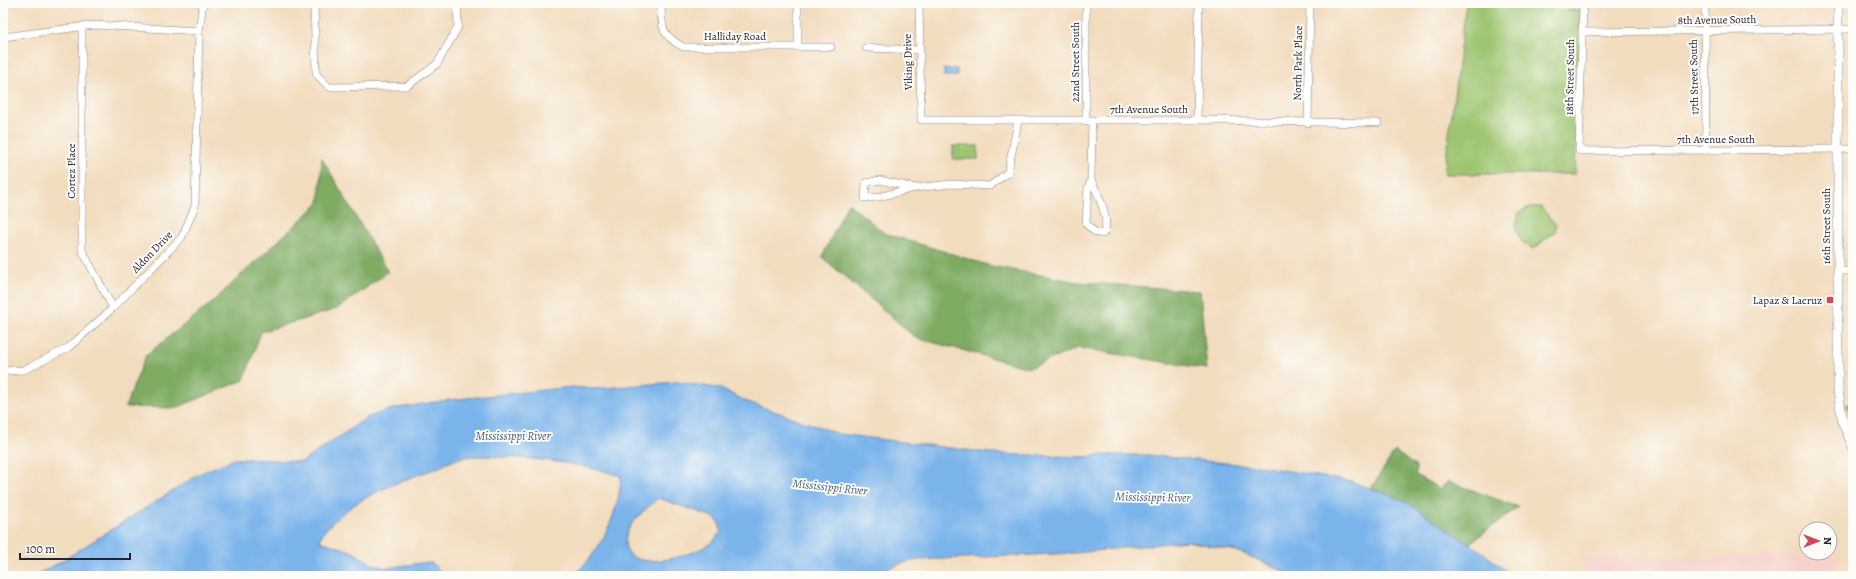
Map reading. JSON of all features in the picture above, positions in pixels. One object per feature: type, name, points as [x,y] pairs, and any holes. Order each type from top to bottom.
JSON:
[{"type":"street","name":"Aldon Drive","points":[[3,371],[24,370],[68,348],[113,308],[182,237],[195,206],[199,31],[203,3]]},
{"type":"street","points":[[314,3],[316,74],[329,87],[407,86],[437,64],[458,28],[457,3]]},
{"type":"street","name":"Halliday Road","points":[[661,3],[662,27],[670,39],[683,47],[831,47]]},
{"type":"street","points":[[798,3],[798,47]]},
{"type":"street","name":"Viking Drive","points":[[919,3],[918,50],[921,120]]},
{"type":"street","name":"22nd Street South","points":[[1086,3],[1091,180],[1088,188],[1086,224],[1095,232],[1103,234],[1106,227],[1104,213],[1100,199],[1091,180]]},
{"type":"street","points":[[1198,120],[1199,3]]},
{"type":"street","name":"North Park Place","points":[[1308,123],[1310,3]]},
{"type":"street","name":"18th Street South","points":[[1579,151],[1583,3]]},
{"type":"street","name":"17th Street South","points":[[1705,3],[1706,150]]},
{"type":"street","name":"16th Street South","points":[[1838,3],[1839,403],[1843,423],[1853,447]]},
{"type":"street","points":[[3,37],[95,24],[199,31]]},
{"type":"street","name":"Cortez Place","points":[[82,26],[82,250],[113,308]]},
{"type":"street","name":"8th Avenue South","points":[[1582,32],[1853,29]]},
{"type":"street","points":[[866,48],[918,50]]},
{"type":"street","name":"7th Avenue South","points":[[921,120],[1198,120],[1378,123]]},
{"type":"street","points":[[915,188],[880,180],[866,183],[865,198],[878,197],[915,188],[951,184],[990,186],[1008,172],[1018,121]]},
{"type":"street","name":"7th Avenue South","points":[[1579,151],[1853,149]]},
{"type":"street","points":[[1838,271],[1853,271]]},
{"type":"shaded area","points":[[1798,556],[1798,561],[1837,561],[1837,576],[1587,576],[1580,558]]},
{"type":"green space","points":[[1466,3],[1581,11],[1575,174],[1444,174]]},
{"type":"green space","points":[[953,146],[978,146],[978,159],[953,159]]},
{"type":"green space","points":[[322,158],[388,272],[337,309],[261,332],[244,380],[176,408],[125,407],[146,355],[209,305],[319,203]]},
{"type":"green space","points":[[848,203],[884,233],[991,266],[1079,282],[1200,291],[1207,369],[1079,348],[1029,368],[916,338],[822,257]]},
{"type":"green space","points":[[1530,207],[1541,207],[1556,225],[1555,232],[1533,249],[1522,242],[1515,228],[1519,212]]},
{"type":"green space","points":[[1853,402],[1853,420],[1846,405]]},
{"type":"green space","points":[[1395,451],[1416,467],[1416,475],[1440,489],[1448,481],[1518,507],[1469,544],[1405,501],[1371,488]]},
{"type":"water","points":[[944,69],[957,69],[957,76],[944,76]]},
{"type":"water","name":"Mississippi River","points":[[676,382],[718,388],[748,402],[839,434],[997,454],[1086,457],[1100,455],[1147,455],[1266,467],[1352,482],[1405,501],[1482,552],[1513,576],[1295,576],[1237,551],[1187,541],[1076,553],[918,560],[902,563],[870,576],[572,576],[591,556],[607,531],[617,503],[621,476],[592,468],[549,461],[470,456],[451,461],[437,468],[389,486],[358,502],[332,523],[321,536],[320,541],[351,551],[372,564],[387,568],[420,563],[432,563],[445,576],[33,576],[57,564],[201,473],[234,459],[302,462],[368,417],[392,409],[449,400],[572,387],[593,389]],"holes":[[[658,498],[713,517],[719,523],[721,531],[711,543],[689,553],[674,558],[644,561],[633,557],[626,549],[626,536],[631,525],[639,515]]]},
{"type":"place","name":"Lapaz & Lacruz","points":[[1830,300]]}]
